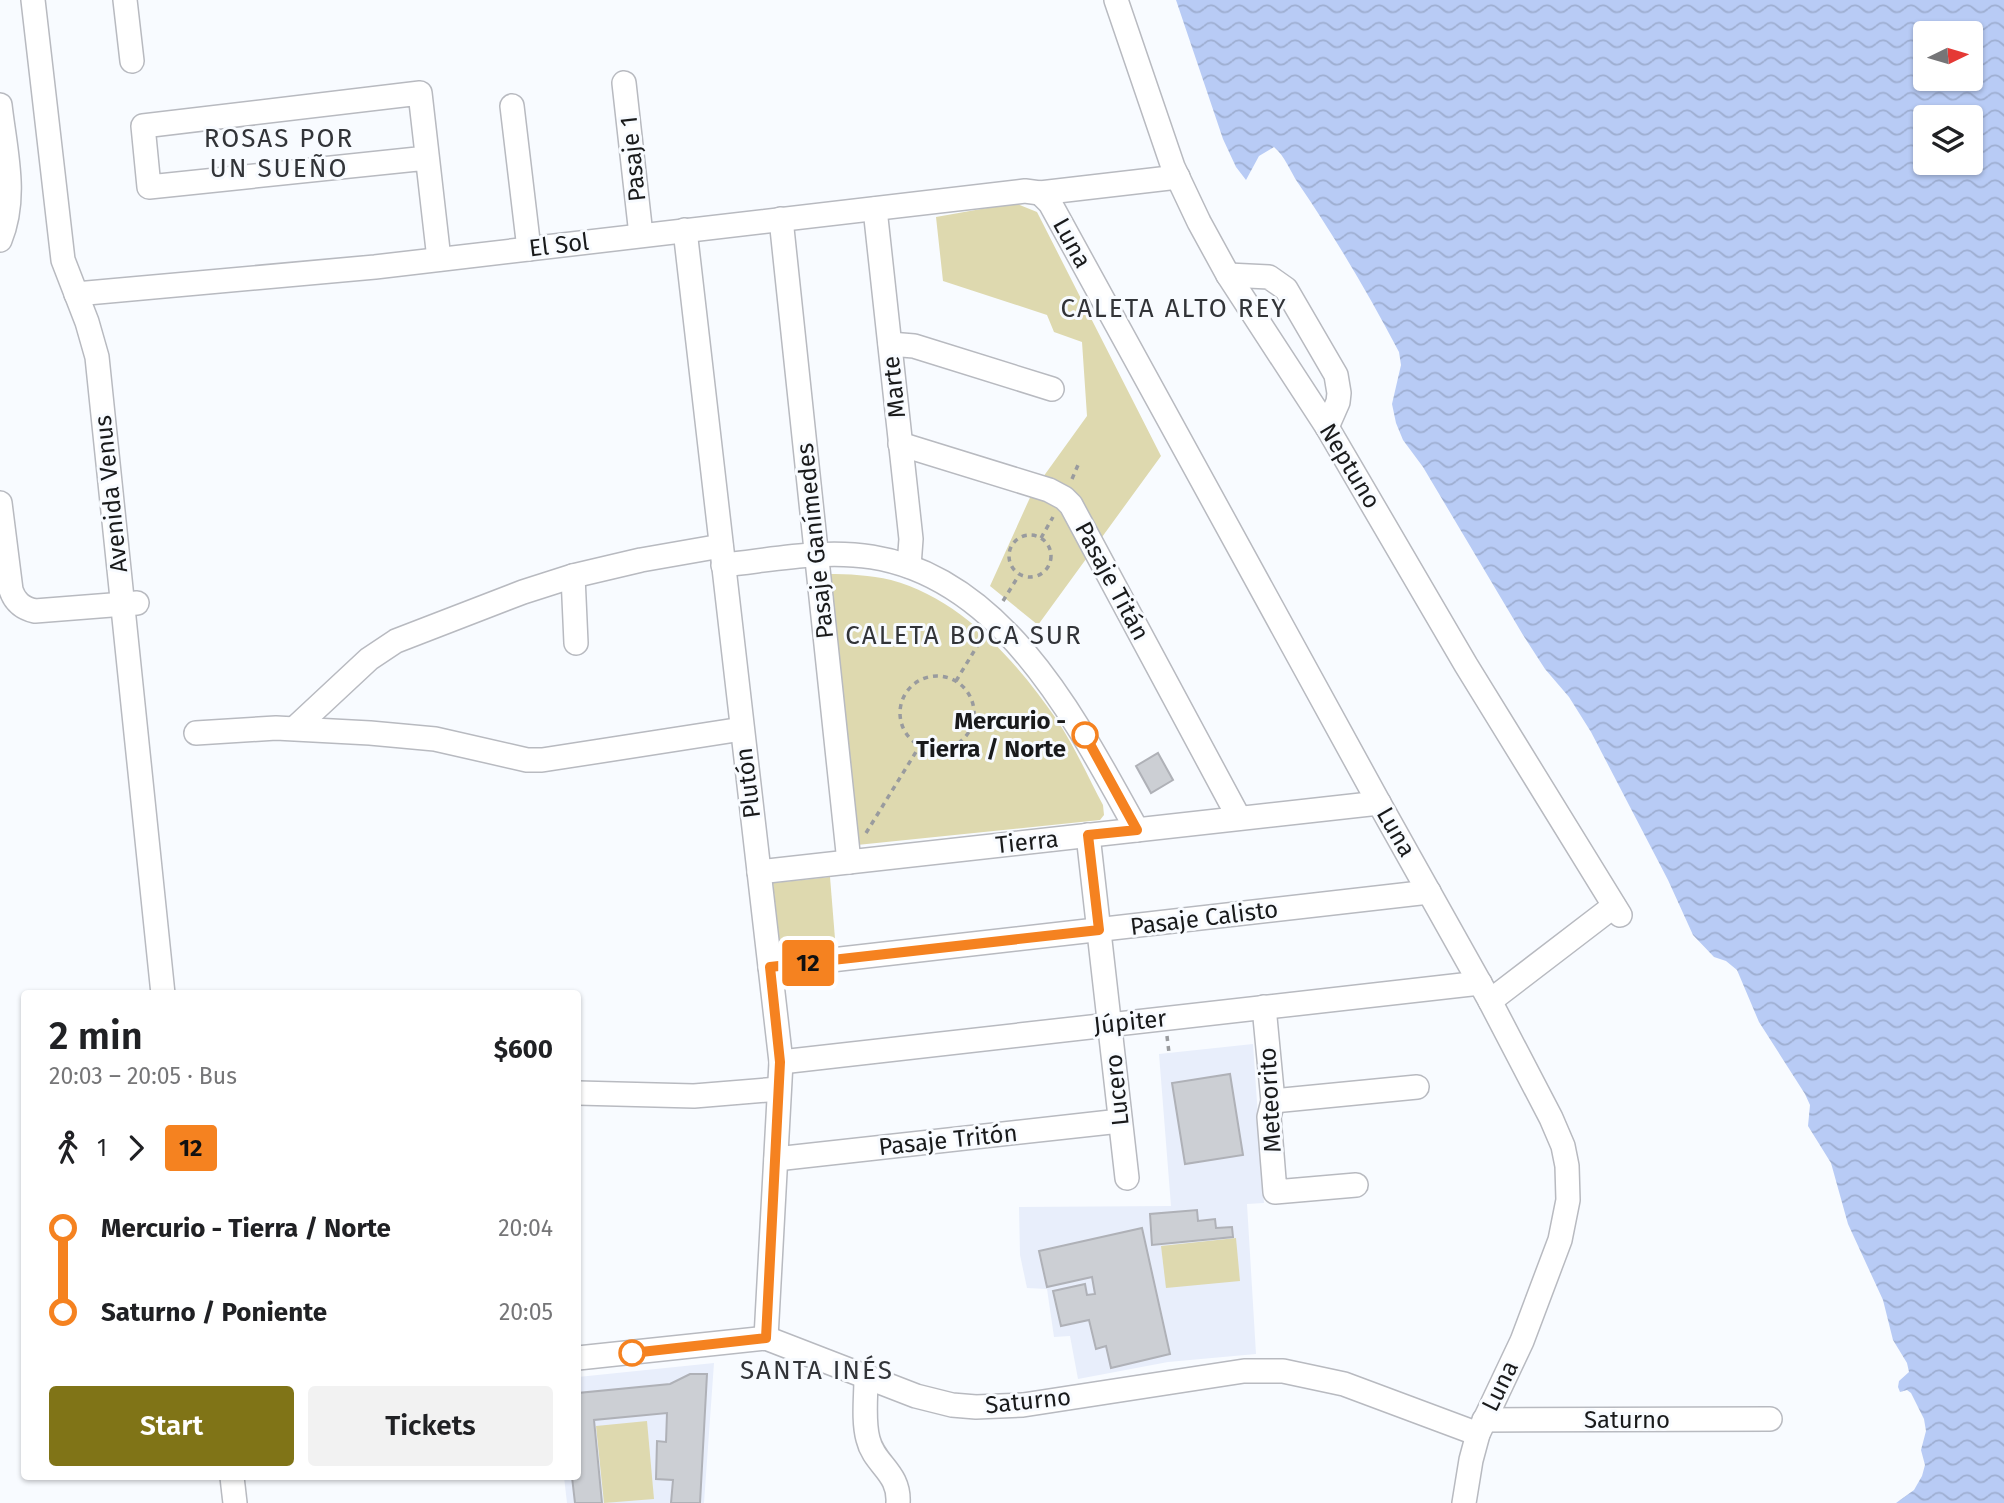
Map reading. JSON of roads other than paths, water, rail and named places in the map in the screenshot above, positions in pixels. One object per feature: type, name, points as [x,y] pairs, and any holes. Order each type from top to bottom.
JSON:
[{"type":"street","name":"Avenida Venus","points":[[33,0],[63,260],[104,330],[111,368],[163,990]]},
{"type":"street","name":"Avenida Venus","points":[[48,0],[74,235],[84,293]]},
{"type":"street","points":[[125,0],[132,61]]},
{"type":"street","name":"Neptuno","points":[[1116,0],[1178,177],[1228,275],[1327,427],[1466,665],[1617,911],[1485,992]]},
{"type":"street","name":"Pasaje 1","points":[[625,83],[641,235]]},
{"type":"street","points":[[427,158],[149,187],[143,126],[420,93],[439,259]]},
{"type":"street","points":[[0,105],[10,186],[8,218],[0,240]]},
{"type":"street","points":[[512,106],[528,248]]},
{"type":"street","name":"El Sol","points":[[84,293],[439,259],[1025,191],[1040,193],[1178,177]]},
{"type":"street","name":"Luna","points":[[1040,193],[1051,203],[1485,992],[1558,1132],[1566,1166],[1568,1200],[1560,1240],[1521,1341],[1481,1427],[1471,1460],[1464,1503]]},
{"type":"street","name":"Marte","points":[[876,209],[911,539],[909,566]]},
{"type":"street","name":"Pasaje Ganímedes","points":[[781,219],[849,862]]},
{"type":"street","name":"Plutón","points":[[685,230],[780,1062],[766,1338]]},
{"type":"street","points":[[1228,275],[1269,277],[1286,289],[1336,375],[1338,402],[1327,427]]},
{"type":"street","points":[[890,344],[915,346],[1052,388]]},
{"type":"street","name":"Pasaje Titán","points":[[900,444],[1049,490],[1071,505],[1239,818]]},
{"type":"street","points":[[0,503],[10,590],[17,603],[35,611],[130,603]]},
{"type":"street","points":[[295,728],[385,647],[500,601],[573,576],[641,560],[722,556],[872,557],[909,566],[932,576],[974,603],[993,619],[1024,654],[1082,731],[1137,830]]},
{"type":"street","points":[[573,576],[576,643]]},
{"type":"street","name":"Avenida Venus","points":[[130,603],[178,990]]},
{"type":"street","points":[[196,733],[295,728],[435,739],[527,760],[542,760],[742,729]]},
{"type":"street","name":"Tierra","points":[[759,872],[1379,803]]},
{"type":"street","name":"Lucero","points":[[1088,835],[1127,1178]]},
{"type":"street","name":"Pasaje Calisto","points":[[770,967],[1429,892]]},
{"type":"street","name":"Júpiter","points":[[780,1062],[1264,1007],[1485,992]]},
{"type":"street","name":"Meteorito","points":[[1264,1007],[1273,1101],[1268,1112],[1275,1192],[1356,1185]]},
{"type":"street","points":[[1273,1101],[1418,1087]]},
{"type":"street","points":[[581,1093],[694,1096],[779,1089]]},
{"type":"street","name":"Pasaje Tritón","points":[[776,1159],[1120,1121]]},
{"type":"street","name":"Saturno","points":[[581,1359],[766,1338],[866,1378],[934,1401],[976,1407],[999,1407],[1224,1374],[1283,1371],[1324,1378],[1481,1427],[1770,1419]]},
{"type":"street","points":[[866,1378],[867,1438],[873,1452],[897,1484],[898,1503]]},
{"type":"street","points":[[217,1480],[220,1503]]},
{"type":"street","points":[[232,1480],[235,1503]]},
{"type":"water","points":[[1176,0],[2004,0],[2004,1503],[1896,1503],[1914,1490],[1922,1476],[1925,1465],[1921,1450],[1926,1431],[1924,1419],[1911,1393],[1907,1390],[1900,1392],[1898,1387],[1899,1381],[1909,1372],[1907,1363],[1893,1340],[1883,1300],[1848,1224],[1831,1163],[1808,1126],[1810,1105],[1805,1094],[1759,1022],[1737,970],[1726,961],[1714,957],[1693,935],[1668,880],[1591,732],[1523,635],[1423,467],[1403,440],[1392,404],[1401,365],[1399,352],[1338,245],[1274,147],[1259,156],[1246,180],[1236,167],[1223,139]]},
{"type":"place","name":"Mercurio - Tierra / Norte","points":[[1085,735]]},
{"type":"district","name":"ROSAS POR UN SUEÑO","points":[[279,153]]},
{"type":"district","name":"CALETA ALTO REY","points":[[1174,308]]},
{"type":"district","name":"CALETA BOCA SUR","points":[[964,635]]},
{"type":"district","name":"SANTA INÉS","points":[[817,1370]]}]
